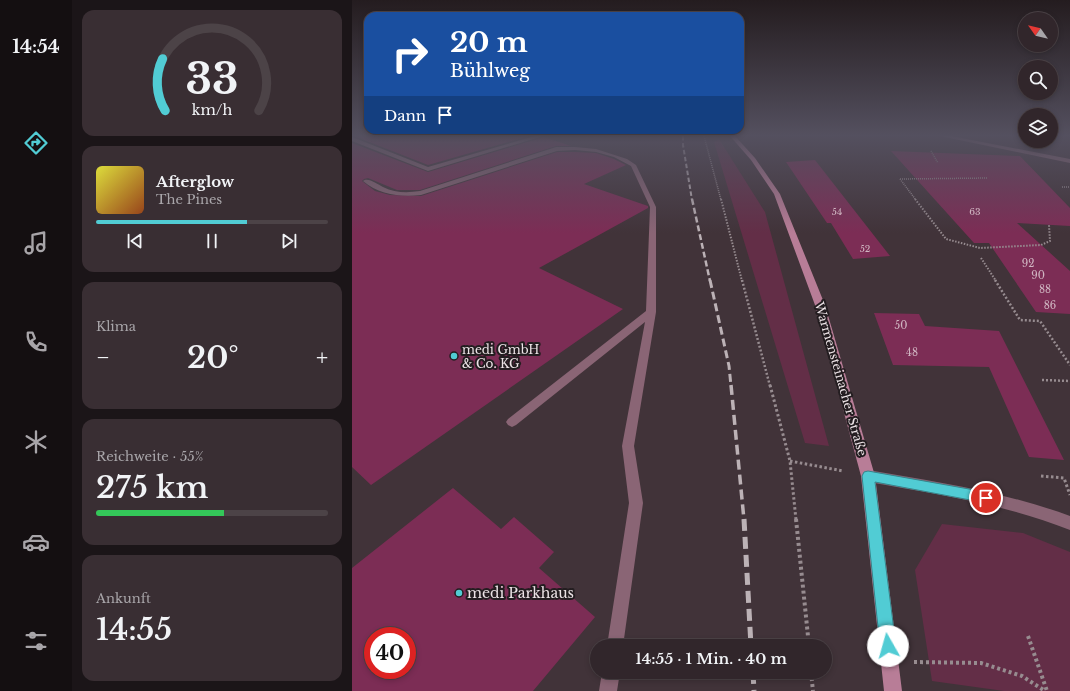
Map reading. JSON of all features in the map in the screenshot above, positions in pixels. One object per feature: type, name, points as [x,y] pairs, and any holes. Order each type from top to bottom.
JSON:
[{"type":"street","points":[[366,181],[394,195],[407,195],[422,193],[497,168]]},
{"type":"street","points":[[616,639],[636,503],[628,446],[651,312],[653,208],[635,168]]},
{"type":"street","name":"Warmensteinacher Straße","points":[[759,168],[777,194],[794,233],[820,305],[868,476],[893,691]]},
{"type":"street","points":[[512,422],[651,312]]},
{"type":"street","points":[[868,476],[986,498],[1047,513],[1070,523]]},
{"type":"street","points":[[608,691],[610,679]]},
{"type":"path","points":[[713,168],[790,461],[808,639]]},
{"type":"path","points":[[988,178],[900,179],[946,239],[980,248],[1041,245],[1050,241],[1049,225]]},
{"type":"path","points":[[1062,187],[1070,187]]},
{"type":"path","points":[[981,258],[1020,320],[1040,321],[1070,365]]},
{"type":"path","points":[[1042,380],[1070,381]]},
{"type":"path","points":[[790,461],[868,476]]},
{"type":"path","points":[[1041,476],[1064,478],[1070,495]]},
{"type":"path","points":[[1028,636],[1046,691]]},
{"type":"path","points":[[890,661],[981,663],[1022,676],[1046,691]]},
{"type":"path","points":[[812,679],[813,691]]},
{"type":"shaded area","points":[[722,168],[737,168],[765,212],[829,446],[805,443]]},
{"type":"shaded area","points":[[942,524],[1023,533],[1070,552],[1070,691],[1004,691],[932,681],[915,570]]},
{"type":"building","name":"medi GmbH & Co. KG","points":[[352,168],[418,168],[428,172],[440,168],[487,168],[420,190],[397,190],[368,178],[362,181],[375,191],[390,195],[421,196],[507,168],[619,168],[584,184],[648,206],[648,208],[539,268],[623,309],[371,485],[352,467]]},
{"type":"building","points":[[790,168],[821,168],[890,256],[853,259],[831,223],[827,223]]},
{"type":"building","points":[[907,168],[1032,168],[1070,208],[1070,226],[1017,223],[1070,271],[1070,314],[1036,312],[989,243],[974,243]]},
{"type":"building","points":[[874,313],[919,314],[925,326],[999,331],[1064,460],[1029,457],[989,367],[893,365]]},
{"type":"building","name":"medi Parkhaus","points":[[453,488],[501,529],[514,517],[554,552],[539,568],[595,617],[533,691],[352,691],[352,568]]},
{"type":"railway","points":[[687,168],[692,200]]},
{"type":"railway","points":[[692,199],[710,281]]},
{"type":"railway","points":[[710,280],[729,366],[731,386]]},
{"type":"railway","points":[[731,385],[744,520]]},
{"type":"railway","points":[[744,519],[751,639]]},
{"type":"railway","points":[[753,679],[754,691]]},
{"type":"place","name":"medi GmbH & Co. KG","points":[[454,356]]},
{"type":"place","name":"medi Parkhaus","points":[[459,593]]},
{"type":"route","points":[[888,646],[868,476],[986,498]]}]
